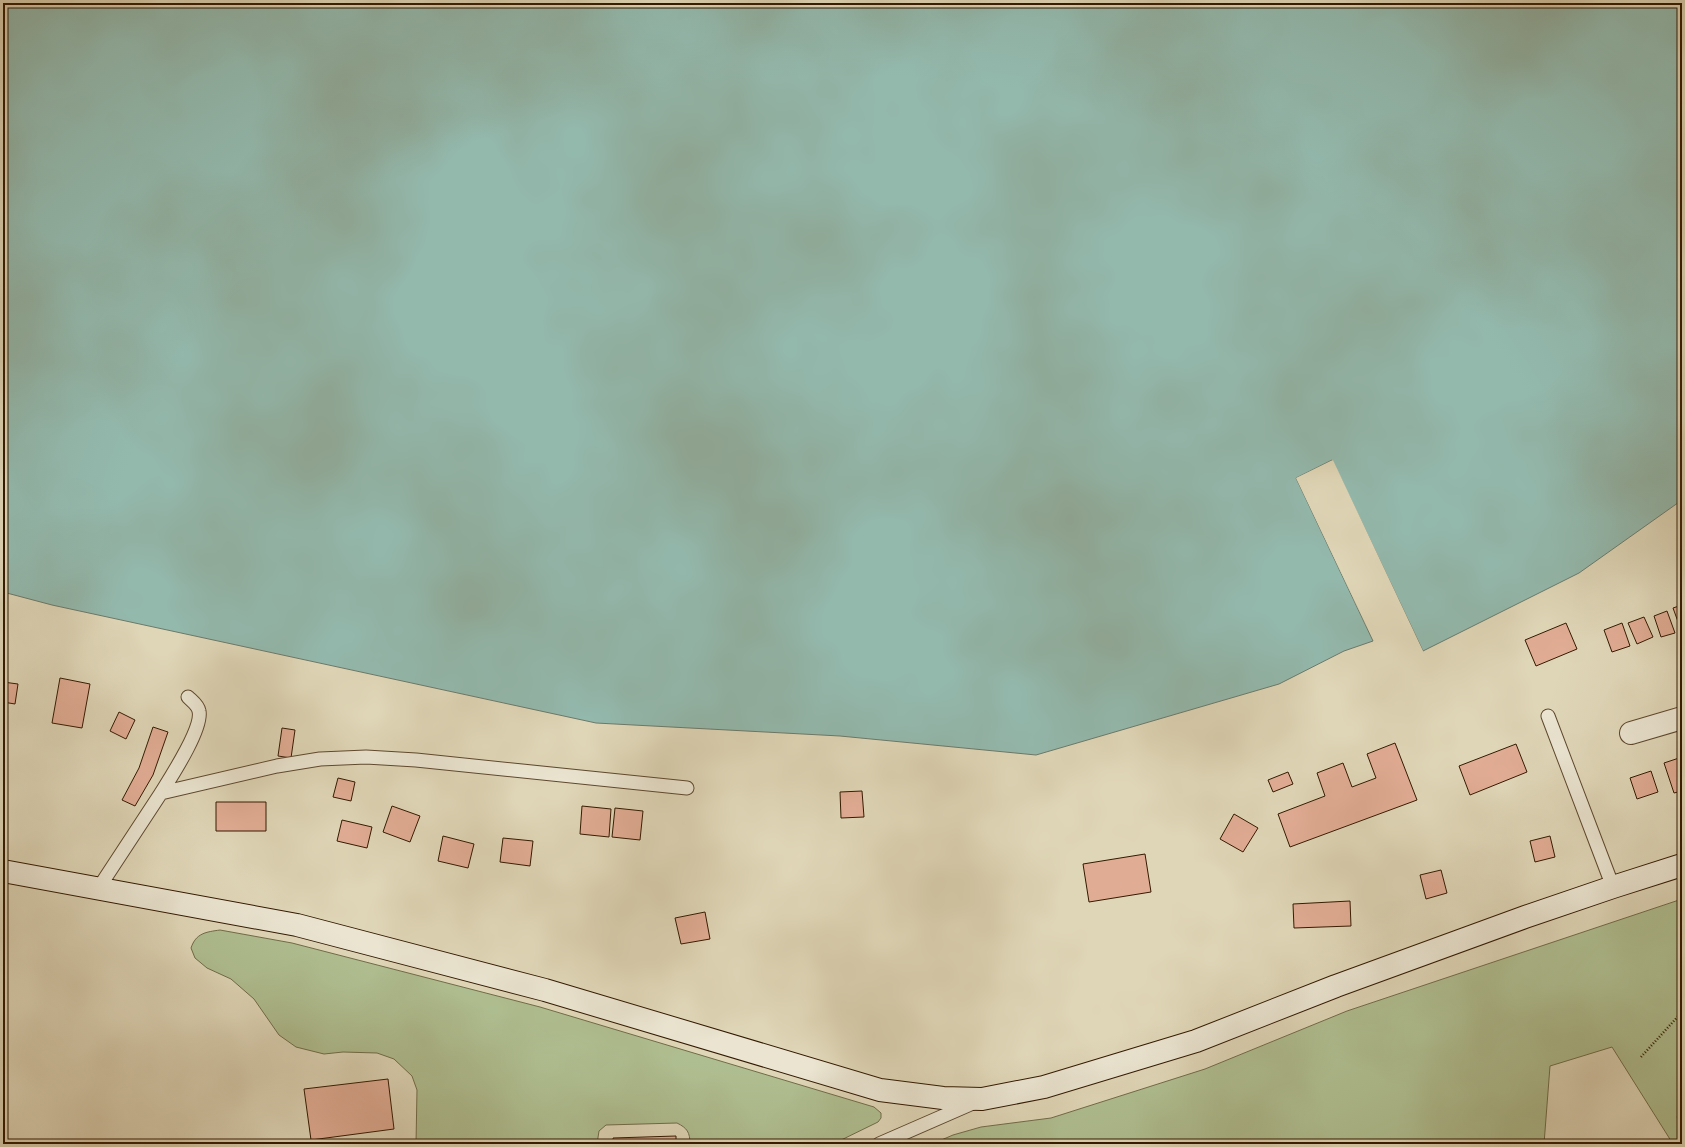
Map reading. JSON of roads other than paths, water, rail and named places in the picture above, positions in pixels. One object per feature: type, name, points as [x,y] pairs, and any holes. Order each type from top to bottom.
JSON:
[{"type":"main road","points":[[1631,733],[1682,718]]},
{"type":"main road","points":[[3,870],[98,889],[297,925],[545,990],[880,1090],[943,1098],[982,1099],[1044,1087],[1196,1041],[1336,986],[1613,886],[1682,865]]},
{"type":"lane","points":[[98,889],[161,793],[185,752],[199,722],[199,711],[194,702],[188,697]]},
{"type":"lane","points":[[1548,716],[1613,886]]},
{"type":"lane","points":[[161,793],[277,766],[320,759],[366,757],[416,760],[688,788]]},
{"type":"lane","points":[[879,1144],[982,1099]]},
{"type":"water","points":[[3,3],[1682,3],[1682,500],[1579,573],[1423,651],[1332,460],[1296,478],[1373,641],[1344,651],[1279,684],[1036,755],[840,736],[596,723],[52,605],[3,592]]}]
